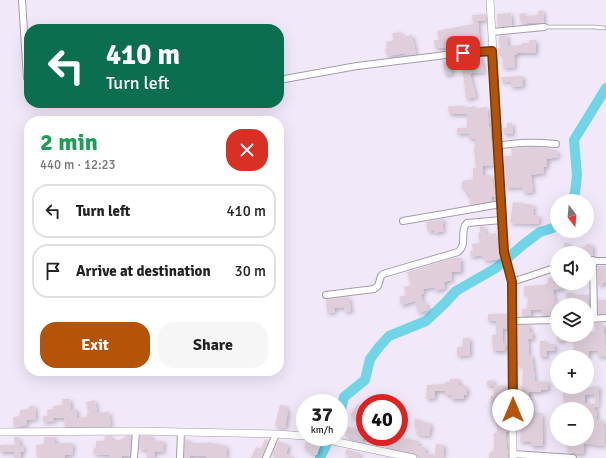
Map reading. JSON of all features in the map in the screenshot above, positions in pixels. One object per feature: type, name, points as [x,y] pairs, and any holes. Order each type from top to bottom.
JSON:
[{"type":"street","points":[[22,0],[24,31]]},
{"type":"street","points":[[490,0],[504,252],[512,282],[513,456],[573,458]]},
{"type":"street","points":[[492,32],[544,27]]},
{"type":"street","points":[[284,79],[357,66],[478,51],[492,51]]},
{"type":"street","points":[[497,146],[516,142],[556,144]]},
{"type":"street","points":[[403,221],[501,204]]},
{"type":"street","points":[[326,295],[374,289],[378,286],[383,274],[458,252],[463,246],[463,228],[467,223],[502,220]]},
{"type":"street","points":[[594,260],[606,261]]},
{"type":"street","points":[[512,282],[550,269]]},
{"type":"street","points":[[594,318],[606,318]]},
{"type":"street","points":[[512,321],[550,320]]},
{"type":"street","points":[[134,458],[136,431]]},
{"type":"street","points":[[0,432],[136,431],[296,435]]},
{"type":"street","points":[[180,458],[181,432]]},
{"type":"street","points":[[266,458],[276,434]]},
{"type":"street","points":[[348,445],[392,456],[414,458]]},
{"type":"lane","points":[[544,27],[604,28]]},
{"type":"building","points":[[543,10],[544,23],[534,22],[521,24],[519,14],[525,13],[526,16],[538,15],[538,11]]},
{"type":"building","points":[[511,13],[512,26],[498,27],[497,14]]},
{"type":"building","points":[[486,14],[486,20],[478,21],[480,46],[463,48],[462,46],[447,50],[446,48],[435,48],[434,40],[439,40],[437,31],[473,24],[472,15]]},
{"type":"building","points":[[401,32],[402,37],[412,35],[416,54],[407,55],[406,53],[387,56],[385,49],[387,49],[386,42],[394,40],[392,33]]},
{"type":"building","points":[[507,35],[508,46],[522,45],[522,43],[529,43],[529,40],[536,40],[536,53],[517,53],[517,55],[514,55],[515,67],[503,68],[502,54],[498,54],[498,49],[500,48],[499,36]]},
{"type":"building","points":[[481,56],[484,72],[470,74],[476,97],[466,99],[462,63],[454,64],[454,59]]},
{"type":"building","points":[[450,61],[452,74],[445,75],[443,62]]},
{"type":"building","points":[[523,76],[523,86],[511,87],[511,81],[502,82],[501,77]]},
{"type":"building","points":[[448,106],[465,106],[465,108],[475,106],[476,109],[487,107],[489,127],[491,127],[491,140],[493,140],[492,148],[494,165],[483,166],[483,175],[491,175],[493,187],[495,187],[496,197],[491,197],[492,201],[470,205],[470,195],[466,195],[466,189],[462,189],[462,181],[473,179],[473,168],[476,168],[474,150],[476,139],[469,139],[469,133],[457,134],[457,128],[467,128],[467,114],[449,114]]},
{"type":"building","points":[[507,123],[512,123],[513,134],[504,134],[503,128],[507,128]]},
{"type":"building","points":[[533,147],[557,150],[558,157],[547,159],[547,167],[543,167],[544,173],[531,175],[533,192],[524,193],[523,187],[506,188],[504,156],[512,156],[511,148]]},
{"type":"building","points":[[513,202],[534,205],[533,215],[540,216],[538,224],[510,223]]},
{"type":"building","points":[[444,219],[444,222],[442,223],[444,231],[434,233],[434,230],[428,232],[426,222]]},
{"type":"building","points":[[480,226],[484,226],[486,235],[496,233],[500,259],[485,261],[482,255],[471,257],[470,251],[473,251],[472,244],[480,243],[478,233],[480,232]]},
{"type":"building","points":[[564,243],[569,243],[569,246],[564,246]]},
{"type":"building","points":[[586,244],[593,246],[585,246]]},
{"type":"building","points":[[453,258],[461,258],[461,272],[451,272],[452,280],[444,282],[445,288],[435,291],[435,287],[423,289],[424,293],[421,294],[423,303],[426,302],[428,310],[418,313],[415,301],[401,305],[399,297],[406,295],[404,287],[411,285],[407,272]]},
{"type":"building","points":[[598,266],[606,266],[606,283],[603,283],[603,285],[598,285]]},
{"type":"building","points":[[548,278],[550,278],[550,290],[553,290],[554,298],[550,298],[550,314],[542,315],[541,310],[531,310],[531,316],[522,316],[522,309],[527,309],[528,295],[524,295],[524,286],[546,285],[548,283]]},
{"type":"building","points":[[572,292],[572,295],[589,295],[589,298],[566,298],[566,293]]},
{"type":"building","points":[[598,296],[599,300],[606,300],[606,314],[598,314]]},
{"type":"building","points":[[349,297],[351,311],[345,312],[344,307],[334,308],[335,312],[327,313],[326,299]]},
{"type":"building","points":[[488,314],[507,314],[507,329],[503,328],[503,343],[505,343],[505,351],[493,351],[492,335],[496,335],[496,321],[488,321]]},
{"type":"building","points":[[594,323],[603,323],[606,356],[598,357],[598,350],[574,350],[573,342],[594,342]]},
{"type":"building","points":[[518,325],[530,325],[530,332],[533,332],[533,339],[528,339],[529,356],[532,355],[535,381],[548,382],[548,390],[541,390],[541,392],[529,392],[529,396],[522,396],[523,365],[518,366]]},
{"type":"building","points":[[463,338],[470,338],[470,355],[457,356],[457,347],[462,347]]},
{"type":"building","points":[[540,341],[546,341],[546,344],[555,344],[555,350],[546,351],[547,357],[540,357]]},
{"type":"building","points":[[450,379],[459,379],[459,385],[464,385],[464,387],[467,387],[467,395],[464,395],[464,399],[451,399],[451,395],[445,395],[445,391],[435,391],[435,398],[426,399],[427,385],[445,384],[445,382],[450,382]]},
{"type":"building","points":[[494,380],[494,386],[487,386],[487,381]]},
{"type":"building","points":[[505,385],[505,396],[506,402],[508,402],[508,407],[498,408],[497,401],[491,402],[491,396],[494,396],[494,386]]},
{"type":"building","points":[[599,386],[598,407],[596,407],[594,387]]},
{"type":"building","points":[[563,394],[594,394],[585,395],[585,402],[564,402]]},
{"type":"building","points":[[62,399],[70,399],[71,410],[77,409],[77,418],[87,417],[87,413],[89,413],[86,402],[95,400],[97,413],[109,412],[111,426],[65,427],[64,418],[53,418],[54,421],[43,422],[43,416],[48,416],[47,410],[54,409],[53,406],[63,405]]},
{"type":"building","points":[[594,404],[595,410],[597,411],[596,421],[603,420],[605,433],[604,446],[594,444]]},
{"type":"building","points":[[280,405],[287,406],[286,410],[288,411],[285,428],[275,426]]},
{"type":"building","points":[[29,406],[35,406],[36,419],[26,420],[27,425],[14,427],[13,417],[20,416],[20,410],[29,409]]},
{"type":"building","points":[[356,407],[356,419],[350,415]]},
{"type":"building","points":[[518,411],[534,411],[534,413],[542,413],[543,446],[531,446],[531,442],[520,442],[521,427],[519,427],[518,423]]},
{"type":"building","points":[[508,417],[508,432],[506,432],[505,441],[507,441],[506,450],[508,450],[508,458],[489,458],[489,453],[494,451],[494,433],[497,433],[496,418]]},
{"type":"building","points":[[415,419],[421,420],[421,422],[431,423],[429,436],[416,434],[417,429],[415,428]]},
{"type":"building","points":[[348,427],[356,429],[356,440],[348,437]]},
{"type":"building","points":[[105,436],[112,436],[112,440],[121,440],[122,438],[125,438],[125,436],[131,436],[130,456],[122,456],[122,458],[109,458],[109,455],[93,454],[94,448],[96,448],[96,441],[104,441]]},
{"type":"building","points":[[140,436],[152,436],[152,440],[164,441],[163,452],[155,451],[154,458],[147,458],[147,450],[139,449]]},
{"type":"building","points":[[14,437],[19,437],[20,445],[24,445],[23,452],[21,452],[21,458],[14,458],[14,452],[0,452],[0,445],[15,445]]},
{"type":"building","points":[[44,437],[55,437],[55,443],[73,443],[72,455],[65,455],[65,458],[37,458],[36,445],[44,444]]},
{"type":"building","points":[[185,439],[189,440],[189,443],[208,442],[227,446],[226,458],[190,456],[190,458],[184,458]]},
{"type":"building","points":[[265,439],[268,441],[262,458],[251,458],[256,447],[261,449]]},
{"type":"building","points":[[408,439],[419,441],[418,446],[426,448],[426,453],[435,455],[436,444],[444,445],[443,458],[420,458],[420,456],[414,453],[384,447],[408,446]]},
{"type":"building","points":[[278,441],[289,445],[286,454],[296,458],[276,458],[277,457],[272,455]]},
{"type":"building","points":[[305,446],[320,446],[317,455],[308,452],[309,450],[304,448]]},
{"type":"building","points":[[584,446],[583,454],[567,452],[568,447],[566,447]]},
{"type":"building","points":[[347,449],[361,454],[359,458],[351,458],[351,456],[345,454]]},
{"type":"waterway","points":[[574,194],[577,175],[574,140],[606,88]]},
{"type":"waterway","points":[[348,394],[365,380],[370,359],[389,336],[426,321],[456,291],[496,268],[540,232],[550,229]]},
{"type":"waterway","points":[[320,458],[326,446]]},
{"type":"route","points":[[463,53],[492,51],[504,252],[512,282],[513,410]]}]
